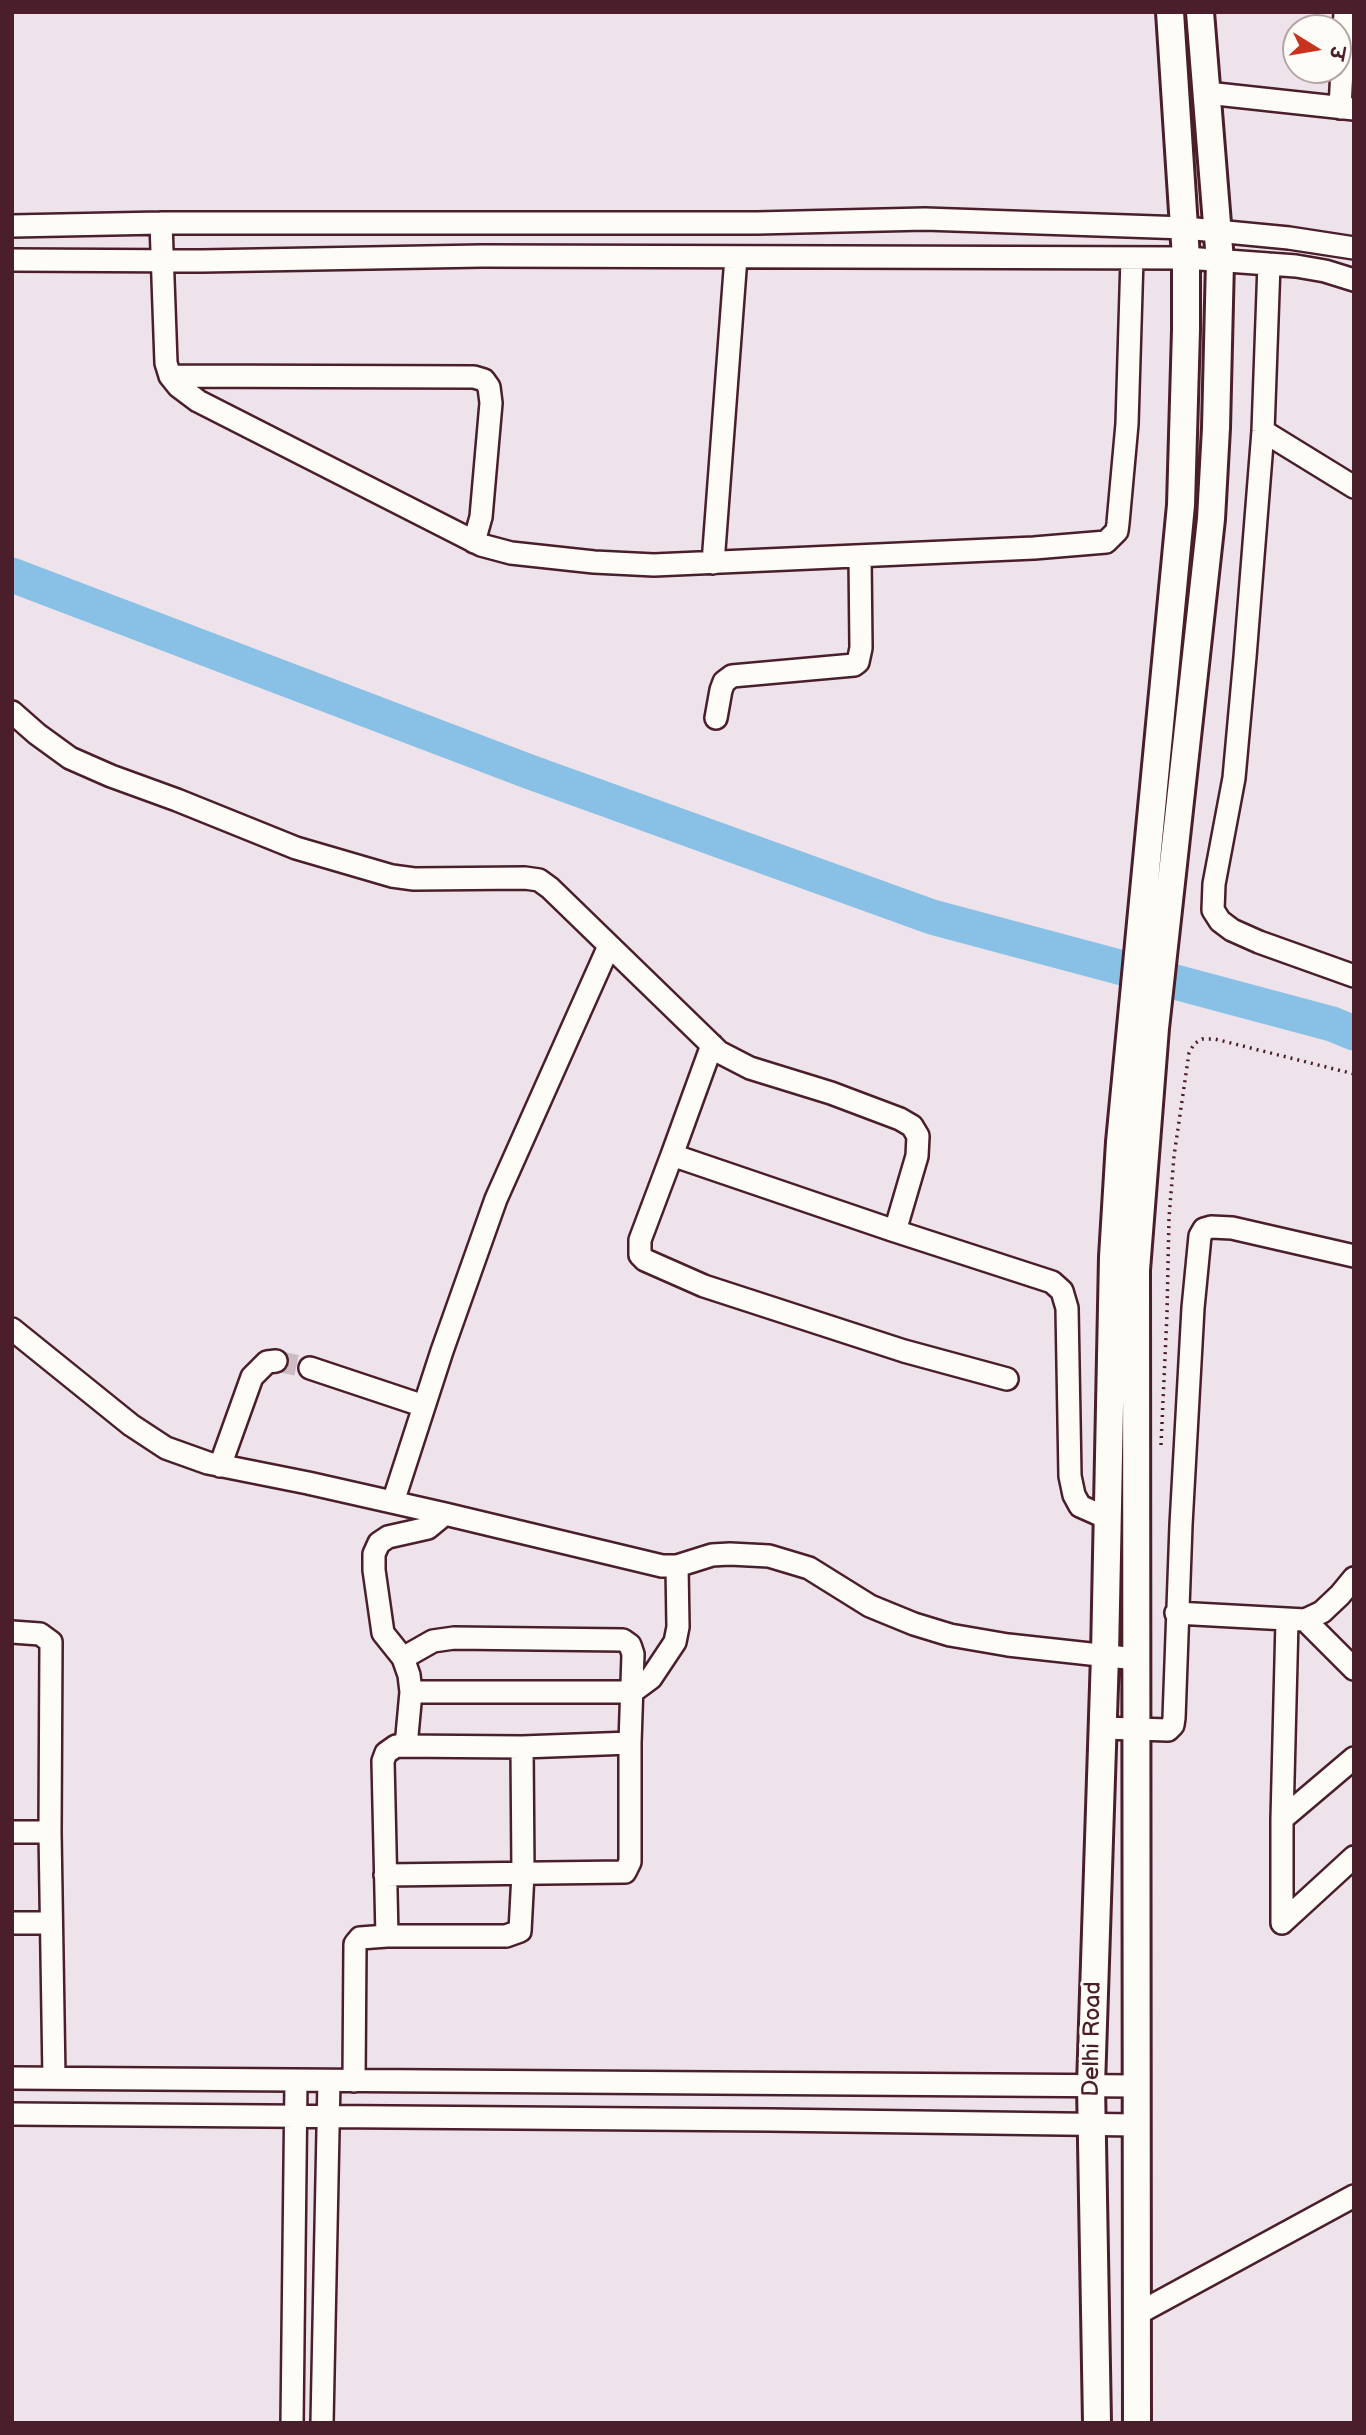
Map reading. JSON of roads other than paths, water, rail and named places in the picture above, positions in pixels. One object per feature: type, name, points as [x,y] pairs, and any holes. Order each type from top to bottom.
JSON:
[{"type":"main road","points":[[1144,1026],[1143,900],[1181,505],[1186,330],[1185,228],[1170,12]]},
{"type":"main road","points":[[1144,1026],[1170,905],[1211,519],[1220,261],[1200,12]]},
{"type":"main road","name":"Delhi Road","points":[[1097,2423],[1091,2085],[1105,1655],[1113,1257],[1120,1142],[1144,1026]]},
{"type":"main road","name":"Delhi Road","points":[[1137,2423],[1136,1270],[1144,1026]]},
{"type":"street","points":[[1207,93],[1347,109],[1345,12]]},
{"type":"street","points":[[12,226],[161,223],[583,225],[925,219],[1218,230],[1354,248]]},
{"type":"street","points":[[161,223],[166,363],[170,376],[178,386],[208,407],[474,542],[511,553],[594,562],[713,564],[1106,542],[1112,537],[1118,523],[1127,424],[1132,258]]},
{"type":"street","points":[[12,260],[162,261],[482,256],[1186,258],[1325,271],[1354,280]]},
{"type":"street","points":[[713,564],[736,257]]},
{"type":"street","points":[[1269,264],[1262,431],[1234,778],[1214,884],[1213,910],[1220,921],[1232,930],[1354,976]]},
{"type":"street","points":[[170,376],[474,377],[484,380],[489,387],[491,403],[481,517],[474,542]]},
{"type":"street","points":[[1262,431],[1354,486]]},
{"type":"street","points":[[716,718],[720,690],[724,682],[732,676],[854,665],[858,662],[861,648],[860,556]]},
{"type":"street","points":[[12,712],[70,758],[296,848],[392,876],[414,879],[539,880],[719,1052],[750,1068],[831,1093],[912,1126],[918,1136],[916,1156],[895,1231]]},
{"type":"street","points":[[393,1502],[496,1199],[609,946]]},
{"type":"street","points":[[712,1045],[640,1240],[640,1255],[652,1264],[704,1286],[904,1351],[1007,1379]]},
{"type":"street","points":[[672,1156],[1052,1282],[1062,1290],[1067,1308],[1070,1476],[1074,1495],[1080,1506],[1107,1518]]},
{"type":"street","points":[[1102,1728],[1161,1731],[1168,1730],[1173,1725],[1199,1236],[1204,1229],[1211,1227],[1232,1228],[1354,1256]]},
{"type":"street","points":[[12,1329],[131,1425],[166,1448],[220,1466],[393,1502],[647,1563],[677,1566],[712,1555],[730,1553],[769,1556],[809,1568],[870,1606],[914,1624],[1008,1645],[1136,1659]]},
{"type":"street","points":[[220,1466],[252,1377],[267,1362],[276,1361]]},
{"type":"street","points":[[310,1368],[424,1406]]},
{"type":"street","points":[[406,1746],[410,1675],[402,1658],[383,1633],[374,1554],[379,1543],[388,1537],[428,1528],[445,1514]]},
{"type":"street","points":[[411,1692],[632,1692],[651,1678],[675,1642],[678,1627],[677,1566]]},
{"type":"street","points":[[1177,1613],[1296,1620],[1321,1612],[1354,1578]]},
{"type":"street","points":[[1296,1620],[1354,1669]]},
{"type":"street","points":[[1296,1620],[1282,1819],[1282,1923],[1354,1857]]},
{"type":"street","points":[[12,1632],[40,1634],[51,1642],[50,1832],[54,2078]]},
{"type":"street","points":[[385,1875],[625,1872],[628,1868],[633,1654],[630,1644],[623,1640],[454,1638],[433,1641],[402,1658]]},
{"type":"street","points":[[387,1936],[383,1761],[386,1753],[396,1746],[522,1747],[630,1743]]},
{"type":"street","points":[[354,2081],[355,1944],[360,1938],[517,1934],[522,1927],[522,1747]]},
{"type":"street","points":[[1282,1819],[1354,1758]]},
{"type":"street","points":[[12,1832],[50,1832]]},
{"type":"street","points":[[12,1923],[51,1923]]},
{"type":"street","points":[[12,2078],[1136,2086]]},
{"type":"street","points":[[292,2423],[296,2081]]},
{"type":"street","points":[[322,2423],[328,2081]]},
{"type":"street","points":[[12,2114],[1136,2125]]},
{"type":"street","points":[[1137,2314],[1354,2196]]},
{"type":"waterway","points":[[12,575],[530,772],[932,917],[1332,1024],[1354,1033]]},
{"type":"tunnel","points":[[276,1361],[310,1368]]}]
